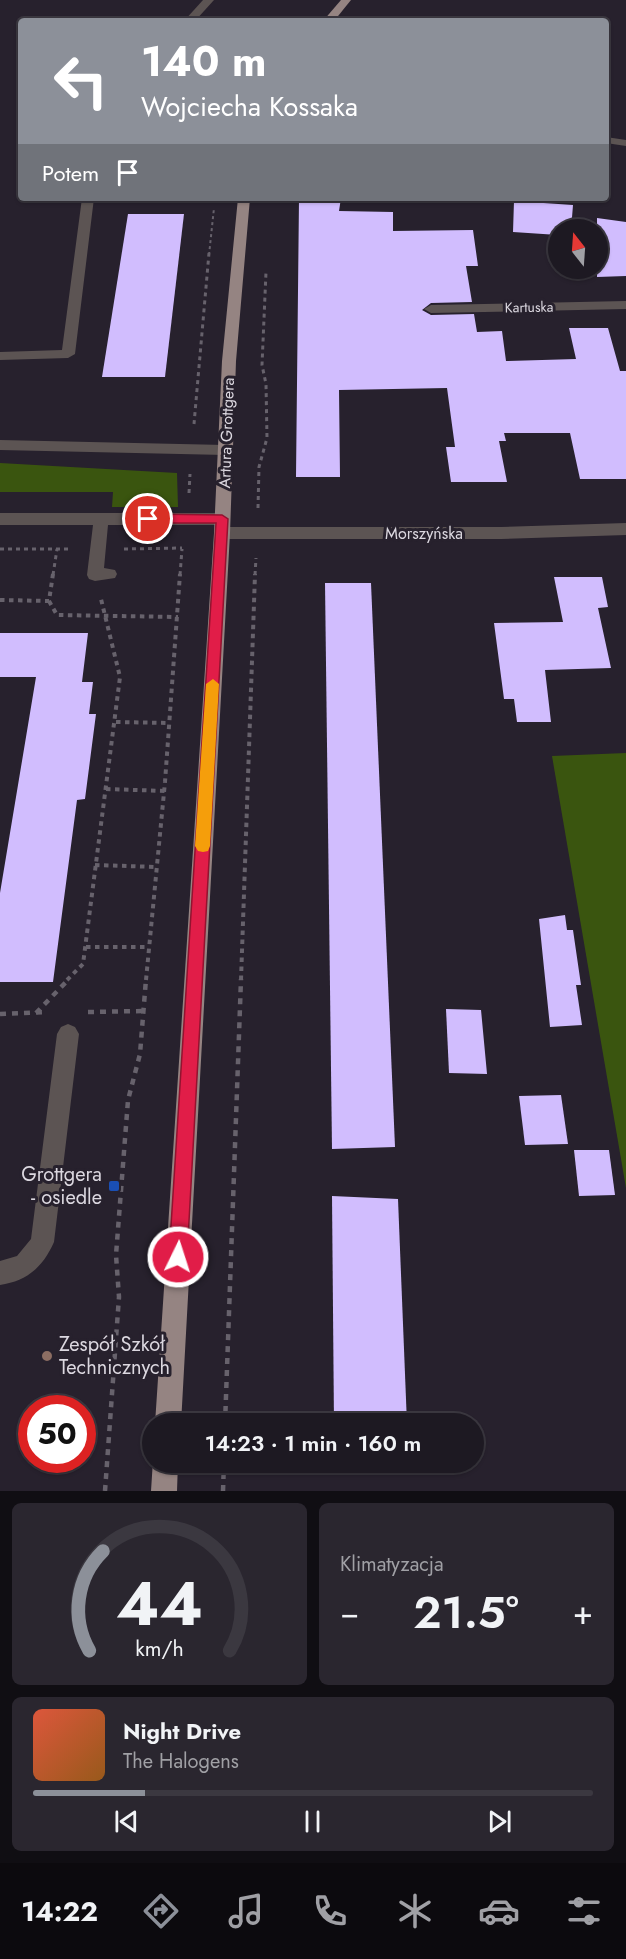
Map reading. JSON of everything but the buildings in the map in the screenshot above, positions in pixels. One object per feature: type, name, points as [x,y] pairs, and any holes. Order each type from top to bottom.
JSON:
[{"type":"main road","points":[[331,18],[346,0]]},
{"type":"main road","name":"Artura Grottgera","points":[[169,1413],[222,526],[229,361],[244,201]]},
{"type":"main road","points":[[164,1491],[165,1473]]},
{"type":"street","points":[[192,18],[209,0]]},
{"type":"street","points":[[609,140],[626,143]]},
{"type":"street","points":[[0,356],[68,354],[88,201]]},
{"type":"street","name":"Kartuska","points":[[431,309],[626,305]]},
{"type":"street","points":[[0,445],[225,450]]},
{"type":"street","name":"Morszyńska","points":[[0,519],[101,519],[222,526],[257,533],[478,533],[626,529]]},
{"type":"street","points":[[101,519],[95,575],[109,574]]},
{"type":"street","points":[[0,1273],[20,1268],[33,1259],[42,1242],[68,1034]]},
{"type":"path","points":[[225,1413],[259,467],[267,438],[266,384],[262,365],[267,261]]},
{"type":"path","points":[[57,549],[49,601],[57,615],[178,617]]},
{"type":"path","points":[[105,1491],[119,1297],[116,1255],[128,1100],[140,1054],[148,947],[165,791],[182,549]]},
{"type":"path","points":[[36,1013],[83,964],[86,947],[120,677],[100,595]]},
{"type":"path","points":[[0,600],[49,601]]},
{"type":"path","points":[[116,722],[170,723]]},
{"type":"path","points":[[106,789],[165,791]]},
{"type":"path","points":[[95,865],[157,867]]},
{"type":"path","points":[[86,947],[148,947]]},
{"type":"path","points":[[223,1491],[224,1473]]},
{"type":"green space","points":[[0,463],[177,473],[178,507],[112,507],[113,492],[0,492]]},
{"type":"green space","points":[[626,753],[626,1188],[552,756]]},
{"type":"slow traffic","points":[[203,846],[213,684]]},
{"type":"place","name":"Grottgera - osiedle","points":[[114,1186]]},
{"type":"place","name":"Zespół Szkół Technicznych","points":[[47,1356]]},
{"type":"route","points":[[148,519],[222,519],[178,1257]]}]
